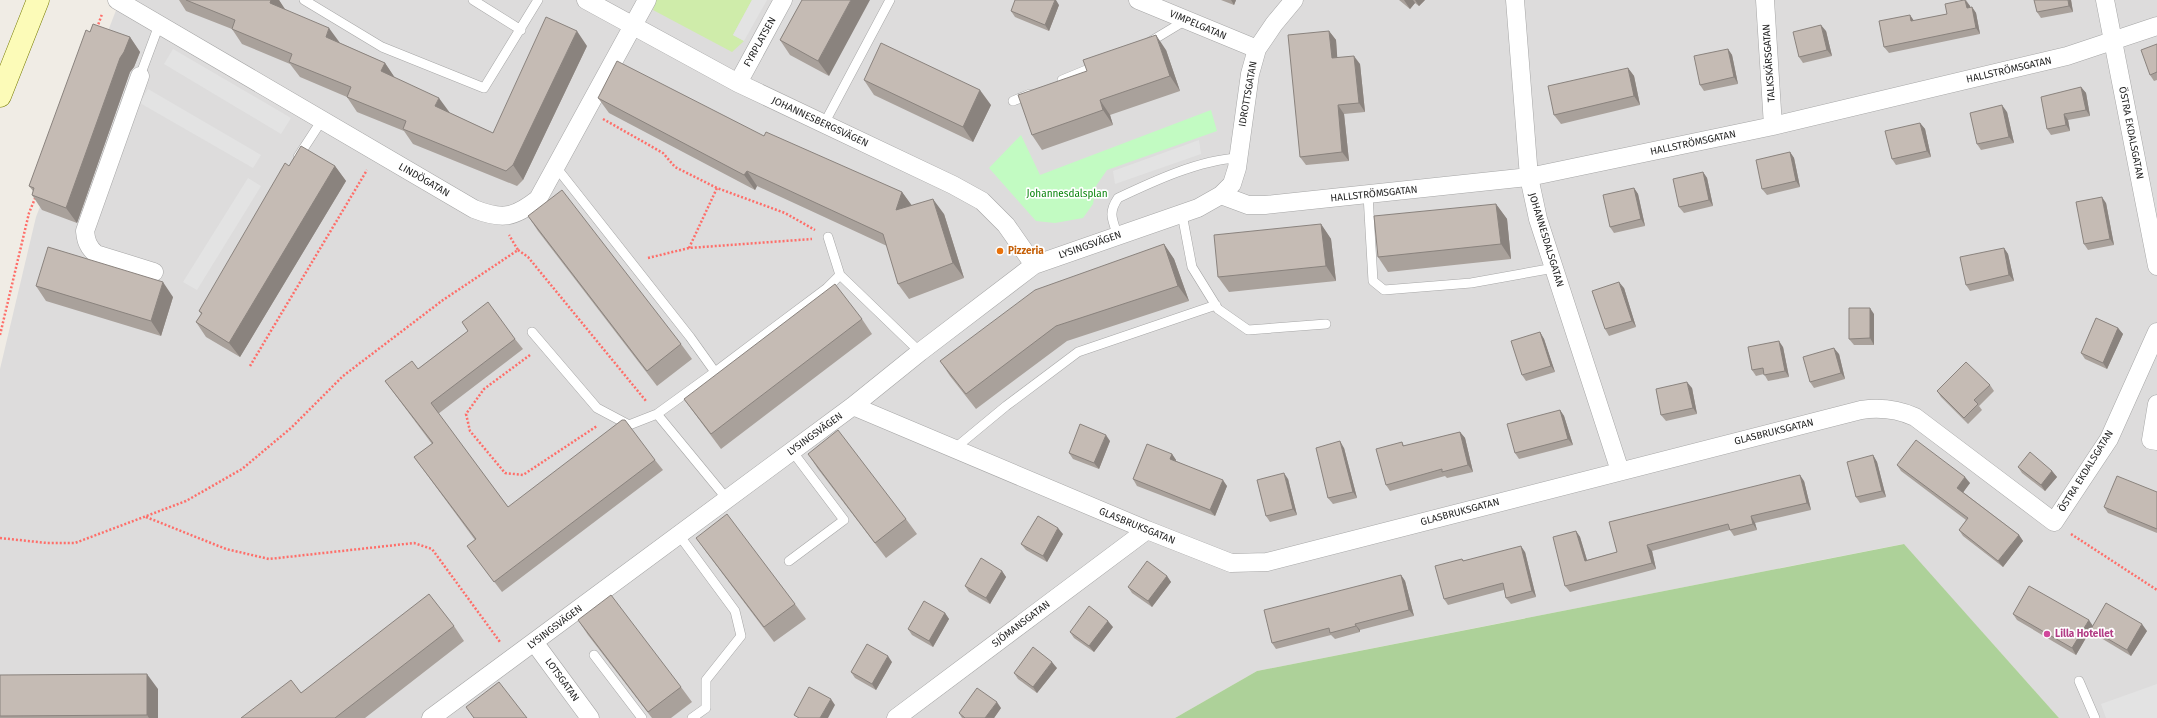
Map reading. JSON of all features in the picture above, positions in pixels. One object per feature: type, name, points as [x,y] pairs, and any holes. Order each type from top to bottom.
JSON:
[{"type":"main road","points":[[0,96],[38,0]]},
{"type":"street","name":"JOHANNESBERGSVÄGEN","points":[[586,0],[738,83],[953,184],[982,201],[1006,225],[1034,265]]},
{"type":"street","name":"LINDÖGATAN","points":[[111,4],[159,25],[474,209],[492,216],[508,215],[524,210],[538,199],[647,0]]},
{"type":"street","name":"FYRPLATSEN","points":[[738,83],[783,0]]},
{"type":"street","name":"VIMPELGATAN","points":[[1138,0],[1257,49]]},
{"type":"street","name":"IDROTTSGATAN","points":[[1221,195],[1232,184],[1238,158],[1250,74],[1257,49],[1274,24],[1294,0]]},
{"type":"street","name":"JOHANNESDALSGATAN","points":[[1515,0],[1529,177],[1538,219],[1620,471]]},
{"type":"street","name":"TALKSKÄRSGATAN","points":[[1765,0],[1773,126]]},
{"type":"street","name":"ÖSTRA EKDALSGATAN","points":[[2104,0],[2157,266]]},
{"type":"street","name":"HALLSTRÖMSGATAN","points":[[1221,195],[1248,205],[1265,205],[1529,177],[1773,126],[2067,56],[2157,26]]},
{"type":"street","points":[[140,76],[85,231],[89,248],[96,254],[154,272]]},
{"type":"street","name":"LYSINGSVÄGEN","points":[[431,718],[853,406],[920,352],[1034,265],[1182,214],[1198,208],[1221,195]]},
{"type":"street","name":"ÖSTRA EKDALSGATAN","points":[[2054,522],[2109,439],[2157,332]]},
{"type":"street","points":[[2157,404],[2151,440],[2157,441]]},
{"type":"street","name":"GLASBRUKSGATAN","points":[[853,406],[1147,530],[1231,563],[1267,562],[1861,410],[1890,408],[1915,417],[2054,522]]},
{"type":"street","name":"SJÖMANSGATAN","points":[[896,718],[1147,530]]},
{"type":"street","name":"LOTSGATAN","points":[[534,642],[590,718]]},
{"type":"lane","points":[[304,0],[382,47],[484,88],[521,30],[538,0]]},
{"type":"lane","points":[[473,0],[521,30]]},
{"type":"lane","points":[[824,124],[890,0]]},
{"type":"lane","points":[[1141,46],[1156,40],[1186,20]]},
{"type":"lane","points":[[140,76],[159,25]]},
{"type":"lane","points":[[1056,83],[1106,62]]},
{"type":"lane","points":[[1013,101],[1041,89]]},
{"type":"lane","points":[[293,164],[322,120]]},
{"type":"lane","points":[[1118,236],[1111,208],[1118,198],[1198,166],[1223,159],[1238,158]]},
{"type":"lane","points":[[556,167],[716,372]]},
{"type":"lane","points":[[1368,195],[1373,281],[1384,290],[1471,283],[1554,268]]},
{"type":"lane","points":[[1182,214],[1192,267],[1218,310],[1248,330],[1326,324]]},
{"type":"lane","points":[[828,237],[840,275],[920,352]]},
{"type":"lane","points":[[532,332],[597,408],[629,425],[657,414],[716,372],[827,288],[840,275]]},
{"type":"lane","points":[[954,449],[1006,406],[1078,352],[1216,305]]},
{"type":"lane","points":[[657,414],[727,499]]},
{"type":"lane","points":[[789,561],[844,520],[792,451]]},
{"type":"lane","points":[[679,535],[735,611],[741,636],[706,680],[706,708],[692,718]]},
{"type":"lane","points":[[594,655],[642,718]]},
{"type":"lane","points":[[2080,681],[2096,718]]},
{"type":"path","points":[[97,29],[111,4]]},
{"type":"path","points":[[587,110],[662,153],[675,167],[717,188],[785,213],[828,237]]},
{"type":"path","points":[[250,366],[377,152]]},
{"type":"path","points":[[689,248],[717,188]]},
{"type":"path","points":[[0,334],[27,221],[37,191]]},
{"type":"path","points":[[508,215],[509,235],[518,250],[528,257],[657,414]]},
{"type":"path","points":[[631,262],[689,248],[748,245],[828,237]]},
{"type":"path","points":[[0,538],[46,543],[75,543],[186,502],[242,470],[291,428],[343,376],[443,300],[518,250]]},
{"type":"path","points":[[542,345],[484,389],[466,414],[470,431],[505,473],[523,475],[612,416]]},
{"type":"path","points":[[146,517],[226,549],[269,559],[414,544],[432,549],[512,659]]},
{"type":"path","points":[[2054,522],[2157,590]]},
{"type":"shaded area","points":[[120,0],[2157,0],[2157,718],[2059,718],[1903,544],[1257,671],[1175,718],[0,718],[0,369],[36,217]]},
{"type":"shaded area","points":[[752,0],[767,0],[744,41],[733,35]]},
{"type":"shaded area","points":[[173,49],[291,118],[281,134],[164,64]]},
{"type":"shaded area","points":[[148,89],[261,155],[253,168],[140,103]]},
{"type":"shaded area","points":[[1199,140],[1201,154],[1115,184],[1113,171]]},
{"type":"shaded area","points":[[248,178],[261,186],[197,290],[183,282]]},
{"type":"shaded area","points":[[2157,684],[2157,718],[2106,718],[2101,704]]},
{"type":"green space","points":[[656,0],[752,0],[733,35],[744,41],[732,52],[653,10]]},
{"type":"green space","name":"Johannesdalsplan","points":[[1211,110],[1217,131],[1107,170],[1096,186],[1093,204],[1083,218],[1055,223],[1036,221],[989,168],[1021,135],[1040,175]]},
{"type":"green space","points":[[1904,544],[2059,718],[1175,718],[1257,671]]},
{"type":"building","points":[[186,0],[271,0],[270,3],[329,28],[326,37],[385,63],[381,71],[439,98],[435,106],[493,133],[546,17],[577,31],[513,165],[506,171],[403,129],[406,121],[347,97],[351,87],[289,62],[292,54],[232,29],[235,20]]},
{"type":"building","points":[[802,0],[851,0],[818,61],[780,40]]},
{"type":"building","points":[[1015,0],[1055,0],[1045,25],[1011,11]]},
{"type":"building","points":[[1965,0],[1967,8],[1972,7],[1976,28],[1884,47],[1879,21],[1910,15],[1911,21],[1947,14],[1945,4]]},
{"type":"building","points":[[2034,0],[2068,0],[2069,6],[2037,12]]},
{"type":"building","points":[[93,24],[130,37],[120,58],[66,208],[32,195],[34,188],[29,186],[86,30],[90,32]]},
{"type":"building","points":[[1821,25],[1827,50],[1799,57],[1793,32]]},
{"type":"building","points":[[1329,31],[1332,58],[1354,56],[1359,103],[1338,105],[1342,152],[1300,157],[1288,35]]},
{"type":"building","points":[[1156,35],[1170,76],[1100,100],[1103,110],[1032,135],[1018,95],[1087,71],[1083,60]]},
{"type":"building","points":[[881,43],[980,90],[963,127],[864,80]]},
{"type":"building","points":[[2157,44],[2157,72],[2150,75],[2141,50]]},
{"type":"building","points":[[1728,49],[1734,77],[1700,85],[1694,56]]},
{"type":"building","points":[[617,61],[764,136],[766,132],[902,192],[896,210],[933,199],[953,263],[898,284],[883,234],[747,171],[744,175],[598,98]]},
{"type":"building","points":[[1628,68],[1634,96],[1554,115],[1548,86]]},
{"type":"building","points":[[2081,87],[2086,110],[2064,114],[2066,125],[2047,129],[2041,97]]},
{"type":"building","points":[[2002,105],[2009,137],[1977,144],[1970,113]]},
{"type":"building","points":[[1920,123],[1927,151],[1892,159],[1885,131]]},
{"type":"building","points":[[301,146],[335,166],[229,343],[196,322],[202,313],[199,311],[285,163],[289,166]]},
{"type":"building","points":[[1790,152],[1796,181],[1762,189],[1756,160]]},
{"type":"building","points":[[1703,172],[1709,200],[1679,207],[1673,179]]},
{"type":"building","points":[[1634,188],[1641,219],[1610,227],[1603,195]]},
{"type":"building","points":[[562,190],[681,344],[647,371],[528,216]]},
{"type":"building","points":[[2102,197],[2110,239],[2084,244],[2076,202]]},
{"type":"building","points":[[1496,204],[1501,244],[1378,257],[1374,216]]},
{"type":"building","points":[[1321,224],[1326,266],[1218,277],[1214,235]]},
{"type":"building","points":[[1164,244],[1178,286],[1056,326],[966,394],[940,361],[1035,290]]},
{"type":"building","points":[[48,247],[163,282],[151,321],[36,286]]},
{"type":"building","points":[[2004,248],[2009,275],[1966,285],[1960,257]]},
{"type":"building","points":[[1619,282],[1632,321],[1605,329],[1592,291]]},
{"type":"building","points":[[835,284],[862,319],[711,434],[684,399]]},
{"type":"building","points":[[488,302],[515,339],[431,403],[508,507],[622,420],[625,420],[655,460],[494,582],[467,546],[476,539],[414,457],[433,443],[385,381],[412,361],[418,369],[468,331],[462,322]]},
{"type":"building","points":[[1849,308],[1870,308],[1870,338],[1849,339]]},
{"type":"building","points":[[2096,318],[2118,328],[2103,363],[2081,353]]},
{"type":"building","points":[[1540,332],[1551,366],[1522,375],[1511,341]]},
{"type":"building","points":[[1779,341],[1785,371],[1764,375],[1763,368],[1752,370],[1748,347]]},
{"type":"building","points":[[1834,348],[1841,373],[1810,382],[1803,357]]},
{"type":"building","points":[[1966,362],[1990,385],[1974,400],[1978,404],[1964,418],[1937,391]]},
{"type":"building","points":[[1687,382],[1693,408],[1661,415],[1656,389]]},
{"type":"building","points":[[1560,410],[1568,439],[1515,453],[1507,424]]},
{"type":"building","points":[[1080,424],[1106,435],[1094,463],[1069,453]]},
{"type":"building","points":[[838,430],[906,519],[875,543],[808,454]]},
{"type":"building","points":[[1460,432],[1468,465],[1442,472],[1442,469],[1386,485],[1376,449],[1402,442],[1403,446]]},
{"type":"building","points":[[1916,440],[1965,477],[1957,488],[2019,535],[1998,561],[1959,530],[1968,518],[1897,465]]},
{"type":"building","points":[[1340,441],[1353,492],[1328,498],[1316,448]]},
{"type":"building","points":[[1147,444],[1172,454],[1170,459],[1223,480],[1210,510],[1133,479]]},
{"type":"building","points":[[2030,452],[2052,471],[2041,485],[2018,467]]},
{"type":"building","points":[[1873,455],[1882,491],[1856,497],[1847,462]]},
{"type":"building","points":[[1284,473],[1293,509],[1266,516],[1257,480]]},
{"type":"building","points":[[1800,475],[1807,503],[1751,516],[1753,524],[1730,530],[1728,524],[1647,545],[1652,563],[1565,586],[1553,537],[1576,531],[1585,561],[1617,552],[1609,522]]},
{"type":"building","points":[[2117,476],[2157,492],[2157,529],[2104,507]]},
{"type":"building","points":[[727,514],[795,604],[764,627],[696,538]]},
{"type":"building","points":[[1038,516],[1058,528],[1043,556],[1021,544]]},
{"type":"building","points":[[1521,546],[1532,591],[1506,598],[1503,583],[1444,599],[1435,566],[1462,559],[1463,561]]},
{"type":"building","points":[[981,558],[1002,571],[986,598],[965,586]]},
{"type":"building","points":[[1147,561],[1167,576],[1148,601],[1128,587]]},
{"type":"building","points":[[1401,575],[1409,610],[1355,624],[1356,626],[1330,633],[1329,628],[1272,643],[1264,610]]},
{"type":"building","points":[[2029,586],[2089,620],[2072,648],[2013,614]]},
{"type":"building","points":[[429,594],[454,626],[335,718],[241,718],[291,680],[301,693]]},
{"type":"building","points":[[611,595],[681,687],[648,712],[578,620]]},
{"type":"building","points":[[924,601],[945,613],[929,641],[908,629]]},
{"type":"building","points":[[2106,603],[2142,624],[2127,650],[2091,629]]},
{"type":"building","points":[[1089,606],[1108,621],[1089,646],[1070,632]]},
{"type":"building","points":[[867,644],[888,656],[872,684],[851,672]]},
{"type":"building","points":[[1033,647],[1052,662],[1033,687],[1014,673]]},
{"type":"building","points":[[147,674],[147,715],[0,716],[0,675]]},
{"type":"building","points":[[499,682],[527,718],[474,718],[466,707]]},
{"type":"building","points":[[809,687],[831,699],[820,718],[799,718],[794,715]]},
{"type":"building","points":[[977,688],[997,702],[985,718],[965,718],[959,713]]},
{"type":"place","name":"Pizzeria","points":[[1000,251]]},
{"type":"place","name":"Lilla Hotellet","points":[[2047,634]]}]
